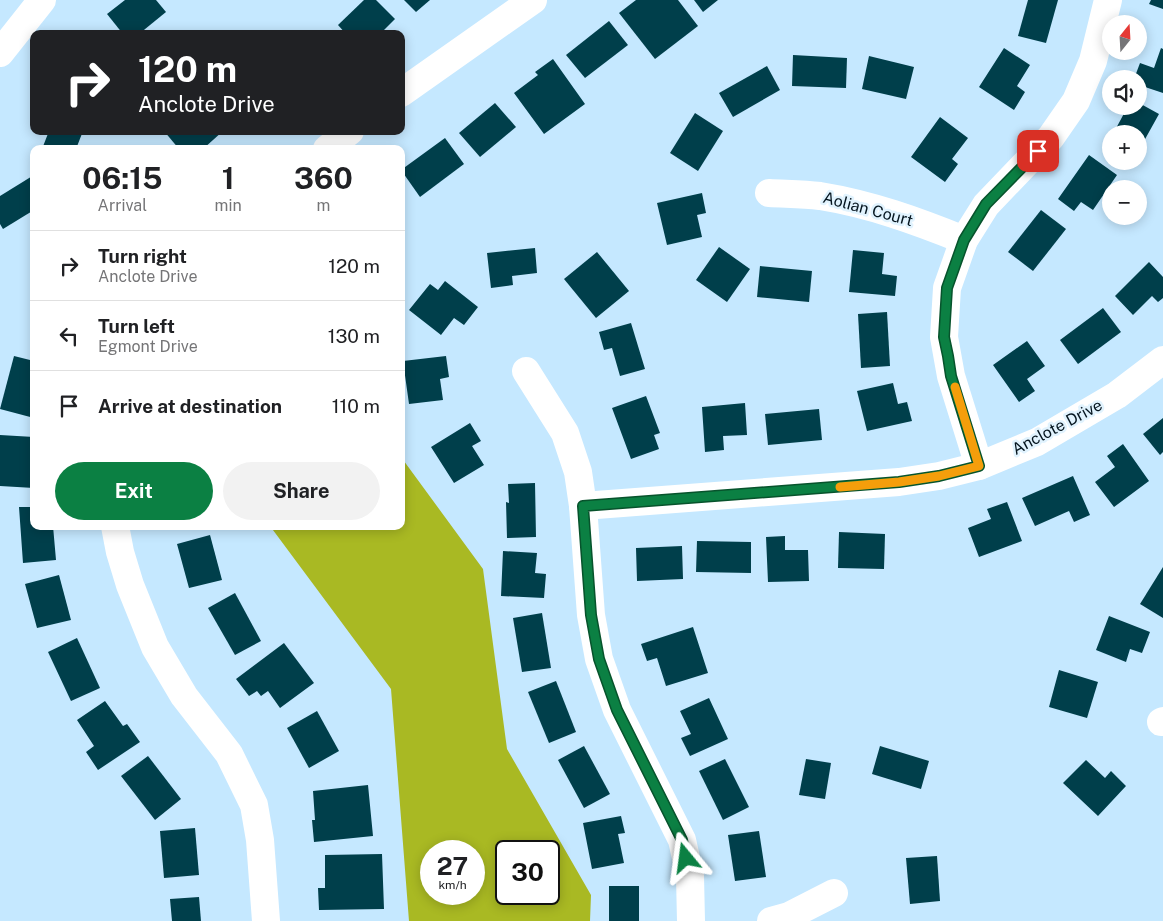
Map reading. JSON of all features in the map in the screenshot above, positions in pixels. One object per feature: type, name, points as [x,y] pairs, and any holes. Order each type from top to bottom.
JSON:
[{"type":"street","points":[[0,53],[42,0]]},
{"type":"street","points":[[405,90],[533,0]]},
{"type":"street","points":[[979,466],[951,376],[944,337],[947,288],[964,240],[986,204],[1051,137],[1076,101],[1093,62],[1108,0]]},
{"type":"street","points":[[332,145],[345,135]]},
{"type":"street","name":"Aolian Court","points":[[769,193],[818,196],[856,203],[910,219],[964,240]]},
{"type":"street","name":"Anclote Drive","points":[[583,506],[899,482],[939,476],[979,466],[1037,442],[1117,395],[1163,360]]},
{"type":"street","points":[[526,371],[565,432],[578,472],[583,506],[591,615],[599,659],[617,710],[682,840],[690,876],[695,920]]},
{"type":"street","points":[[116,530],[130,585],[155,647],[184,696],[229,754],[254,805],[260,840],[266,921]]},
{"type":"street","points":[[771,921],[789,916],[834,893]]},
{"type":"green space","points":[[405,462],[483,569],[507,749],[559,840],[495,840],[495,905],[560,905],[560,841],[591,895],[590,921],[409,921],[391,689],[273,530],[405,530]]},
{"type":"building","points":[[125,0],[156,0],[166,12],[144,30],[120,30],[107,14]]},
{"type":"building","points":[[364,0],[376,0],[395,19],[384,30],[342,30],[338,25]]},
{"type":"building","points":[[404,0],[430,0],[416,12]]},
{"type":"building","points":[[636,0],[678,0],[698,26],[655,59],[619,13]]},
{"type":"building","points":[[694,0],[718,0],[703,12]]},
{"type":"building","points":[[1028,0],[1058,0],[1046,43],[1018,36]]},
{"type":"building","points":[[1151,0],[1163,0],[1163,9],[1149,4]]},
{"type":"building","points":[[609,21],[628,45],[585,78],[566,55]]},
{"type":"building","points":[[1004,48],[1030,65],[1017,86],[1025,92],[1014,110],[979,87]]},
{"type":"building","points":[[1161,48],[1163,49],[1163,93],[1147,88],[1147,70],[1137,70],[1140,63],[1154,68]]},
{"type":"building","points":[[793,55],[847,58],[846,88],[792,86]]},
{"type":"building","points":[[869,56],[914,67],[906,99],[862,89]]},
{"type":"building","points":[[553,59],[585,104],[544,134],[514,93],[538,75],[535,72]]},
{"type":"building","points":[[767,66],[780,90],[733,117],[719,93]]},
{"type":"building","points":[[495,103],[516,127],[480,157],[459,133]]},
{"type":"building","points":[[1147,107],[1159,114],[1147,136],[1147,125],[1118,125],[1123,115],[1147,115]]},
{"type":"building","points":[[695,113],[723,131],[698,171],[670,153]]},
{"type":"building","points":[[940,117],[968,138],[952,159],[958,164],[945,182],[911,157]]},
{"type":"building","points":[[47,135],[81,135],[78,145],[44,145]]},
{"type":"building","points":[[167,135],[219,135],[207,145],[176,145]]},
{"type":"building","points":[[445,138],[464,164],[420,197],[405,176],[405,167]]},
{"type":"building","points":[[1089,155],[1102,164],[1102,170],[1110,170],[1117,175],[1114,180],[1102,180],[1102,197],[1093,210],[1081,202],[1074,211],[1058,199]]},
{"type":"building","points":[[30,177],[30,212],[3,229],[0,224],[0,196]]},
{"type":"building","points":[[702,193],[706,213],[697,215],[702,237],[667,245],[657,203]]},
{"type":"building","points":[[1041,210],[1066,229],[1033,271],[1008,252]]},
{"type":"building","points":[[719,247],[750,269],[727,302],[696,280]]},
{"type":"building","points":[[535,248],[537,273],[512,276],[513,285],[491,288],[487,253]]},
{"type":"building","points":[[853,250],[884,253],[882,274],[897,276],[895,296],[849,292]]},
{"type":"building","points":[[597,252],[629,291],[596,318],[564,279]]},
{"type":"building","points":[[1149,262],[1163,277],[1163,298],[1158,302],[1152,296],[1133,315],[1115,296]]},
{"type":"building","points":[[760,266],[812,271],[809,302],[757,297]]},
{"type":"building","points":[[445,281],[478,307],[464,325],[454,318],[441,335],[409,310],[430,284],[438,290]]},
{"type":"building","points":[[1103,308],[1121,332],[1078,364],[1060,340]]},
{"type":"building","points":[[887,312],[890,366],[861,368],[858,314]]},
{"type":"building","points":[[631,323],[645,369],[620,376],[612,348],[604,350],[599,332]]},
{"type":"building","points":[[1027,341],[1045,366],[1027,379],[1035,391],[1019,402],[993,365]]},
{"type":"building","points":[[14,356],[30,360],[30,417],[0,409]]},
{"type":"building","points":[[446,356],[449,377],[440,379],[443,400],[409,404],[405,361]]},
{"type":"building","points":[[893,383],[898,404],[907,402],[912,421],[867,431],[857,391]]},
{"type":"building","points":[[646,396],[660,433],[654,435],[659,449],[631,459],[612,408]]},
{"type":"building","points":[[745,403],[747,435],[723,436],[724,450],[705,452],[702,407]]},
{"type":"building","points":[[819,409],[822,440],[768,445],[765,414]]},
{"type":"building","points":[[1163,418],[1163,452],[1160,455],[1143,434]]},
{"type":"building","points":[[470,423],[481,441],[472,446],[484,465],[454,483],[431,447]]},
{"type":"building","points":[[0,435],[30,437],[30,488],[0,486]]},
{"type":"building","points":[[1123,444],[1149,481],[1114,507],[1095,482],[1115,467],[1107,456]]},
{"type":"building","points":[[1073,476],[1090,515],[1074,522],[1069,511],[1035,526],[1022,498]]},
{"type":"building","points":[[535,483],[536,537],[507,538],[506,502],[509,503],[508,484]]},
{"type":"building","points":[[1007,502],[1022,541],[979,557],[968,528],[991,519],[987,509]]},
{"type":"building","points":[[19,507],[30,507],[30,530],[53,530],[56,560],[23,563]]},
{"type":"building","points":[[839,532],[885,534],[884,569],[838,568]]},
{"type":"building","points":[[210,535],[222,580],[189,588],[177,544]]},
{"type":"building","points":[[785,536],[785,550],[808,550],[809,581],[768,582],[766,537]]},
{"type":"building","points":[[697,541],[751,542],[751,573],[696,572]]},
{"type":"building","points":[[682,546],[683,579],[637,581],[636,548]]},
{"type":"building","points":[[503,551],[537,553],[535,573],[546,574],[544,598],[501,596]]},
{"type":"building","points":[[1163,567],[1163,618],[1140,604]]},
{"type":"building","points":[[59,575],[71,620],[37,628],[25,584]]},
{"type":"building","points":[[235,593],[261,641],[235,655],[208,608]]},
{"type":"building","points":[[542,613],[551,668],[522,672],[513,618]]},
{"type":"building","points":[[1109,616],[1150,632],[1142,653],[1130,649],[1126,662],[1096,650]]},
{"type":"building","points":[[693,627],[708,673],[666,686],[657,658],[647,661],[641,644]]},
{"type":"building","points":[[77,638],[100,688],[71,701],[48,652]]},
{"type":"building","points":[[284,643],[314,683],[280,708],[268,691],[261,696],[257,691],[249,696],[236,679]]},
{"type":"building","points":[[1059,670],[1098,682],[1087,718],[1049,707]]},
{"type":"building","points":[[556,681],[576,732],[549,743],[528,692]]},
{"type":"building","points":[[709,698],[728,739],[690,756],[681,738],[691,734],[680,711]]},
{"type":"building","points":[[105,701],[123,726],[127,724],[140,742],[98,770],[86,752],[94,746],[77,720]]},
{"type":"building","points":[[317,711],[339,751],[309,768],[287,728]]},
{"type":"building","points":[[584,746],[610,794],[584,808],[558,760]]},
{"type":"building","points":[[880,746],[929,761],[921,789],[872,774]]},
{"type":"building","points":[[148,756],[181,799],[155,820],[121,776]]},
{"type":"building","points":[[725,759],[749,807],[723,820],[699,771]]},
{"type":"building","points":[[806,759],[831,763],[825,799],[799,795]]},
{"type":"building","points":[[1086,760],[1105,778],[1111,771],[1126,786],[1098,816],[1063,783]]},
{"type":"building","points":[[368,785],[373,836],[314,842],[312,820],[315,820],[313,791]]},
{"type":"building","points":[[621,816],[625,833],[618,834],[624,863],[592,869],[583,823]]},
{"type":"building","points":[[195,828],[199,875],[164,878],[160,831]]},
{"type":"building","points":[[759,831],[766,877],[735,881],[728,835]]},
{"type":"building","points":[[382,854],[384,909],[319,910],[318,888],[325,888],[325,855]]},
{"type":"building","points":[[937,856],[940,901],[910,904],[906,858]]},
{"type":"building","points":[[609,886],[639,886],[639,921],[609,921]]},
{"type":"building","points":[[199,897],[201,921],[172,921],[170,899]]},
{"type":"slow traffic","points":[[840,487],[899,482],[939,476],[979,466],[955,387]]},
{"type":"route","points":[[686,858],[682,840],[617,710],[599,659],[591,615],[583,506],[899,482],[939,476],[979,466],[951,376],[944,337],[947,288],[964,240],[986,204],[1038,151]]}]
